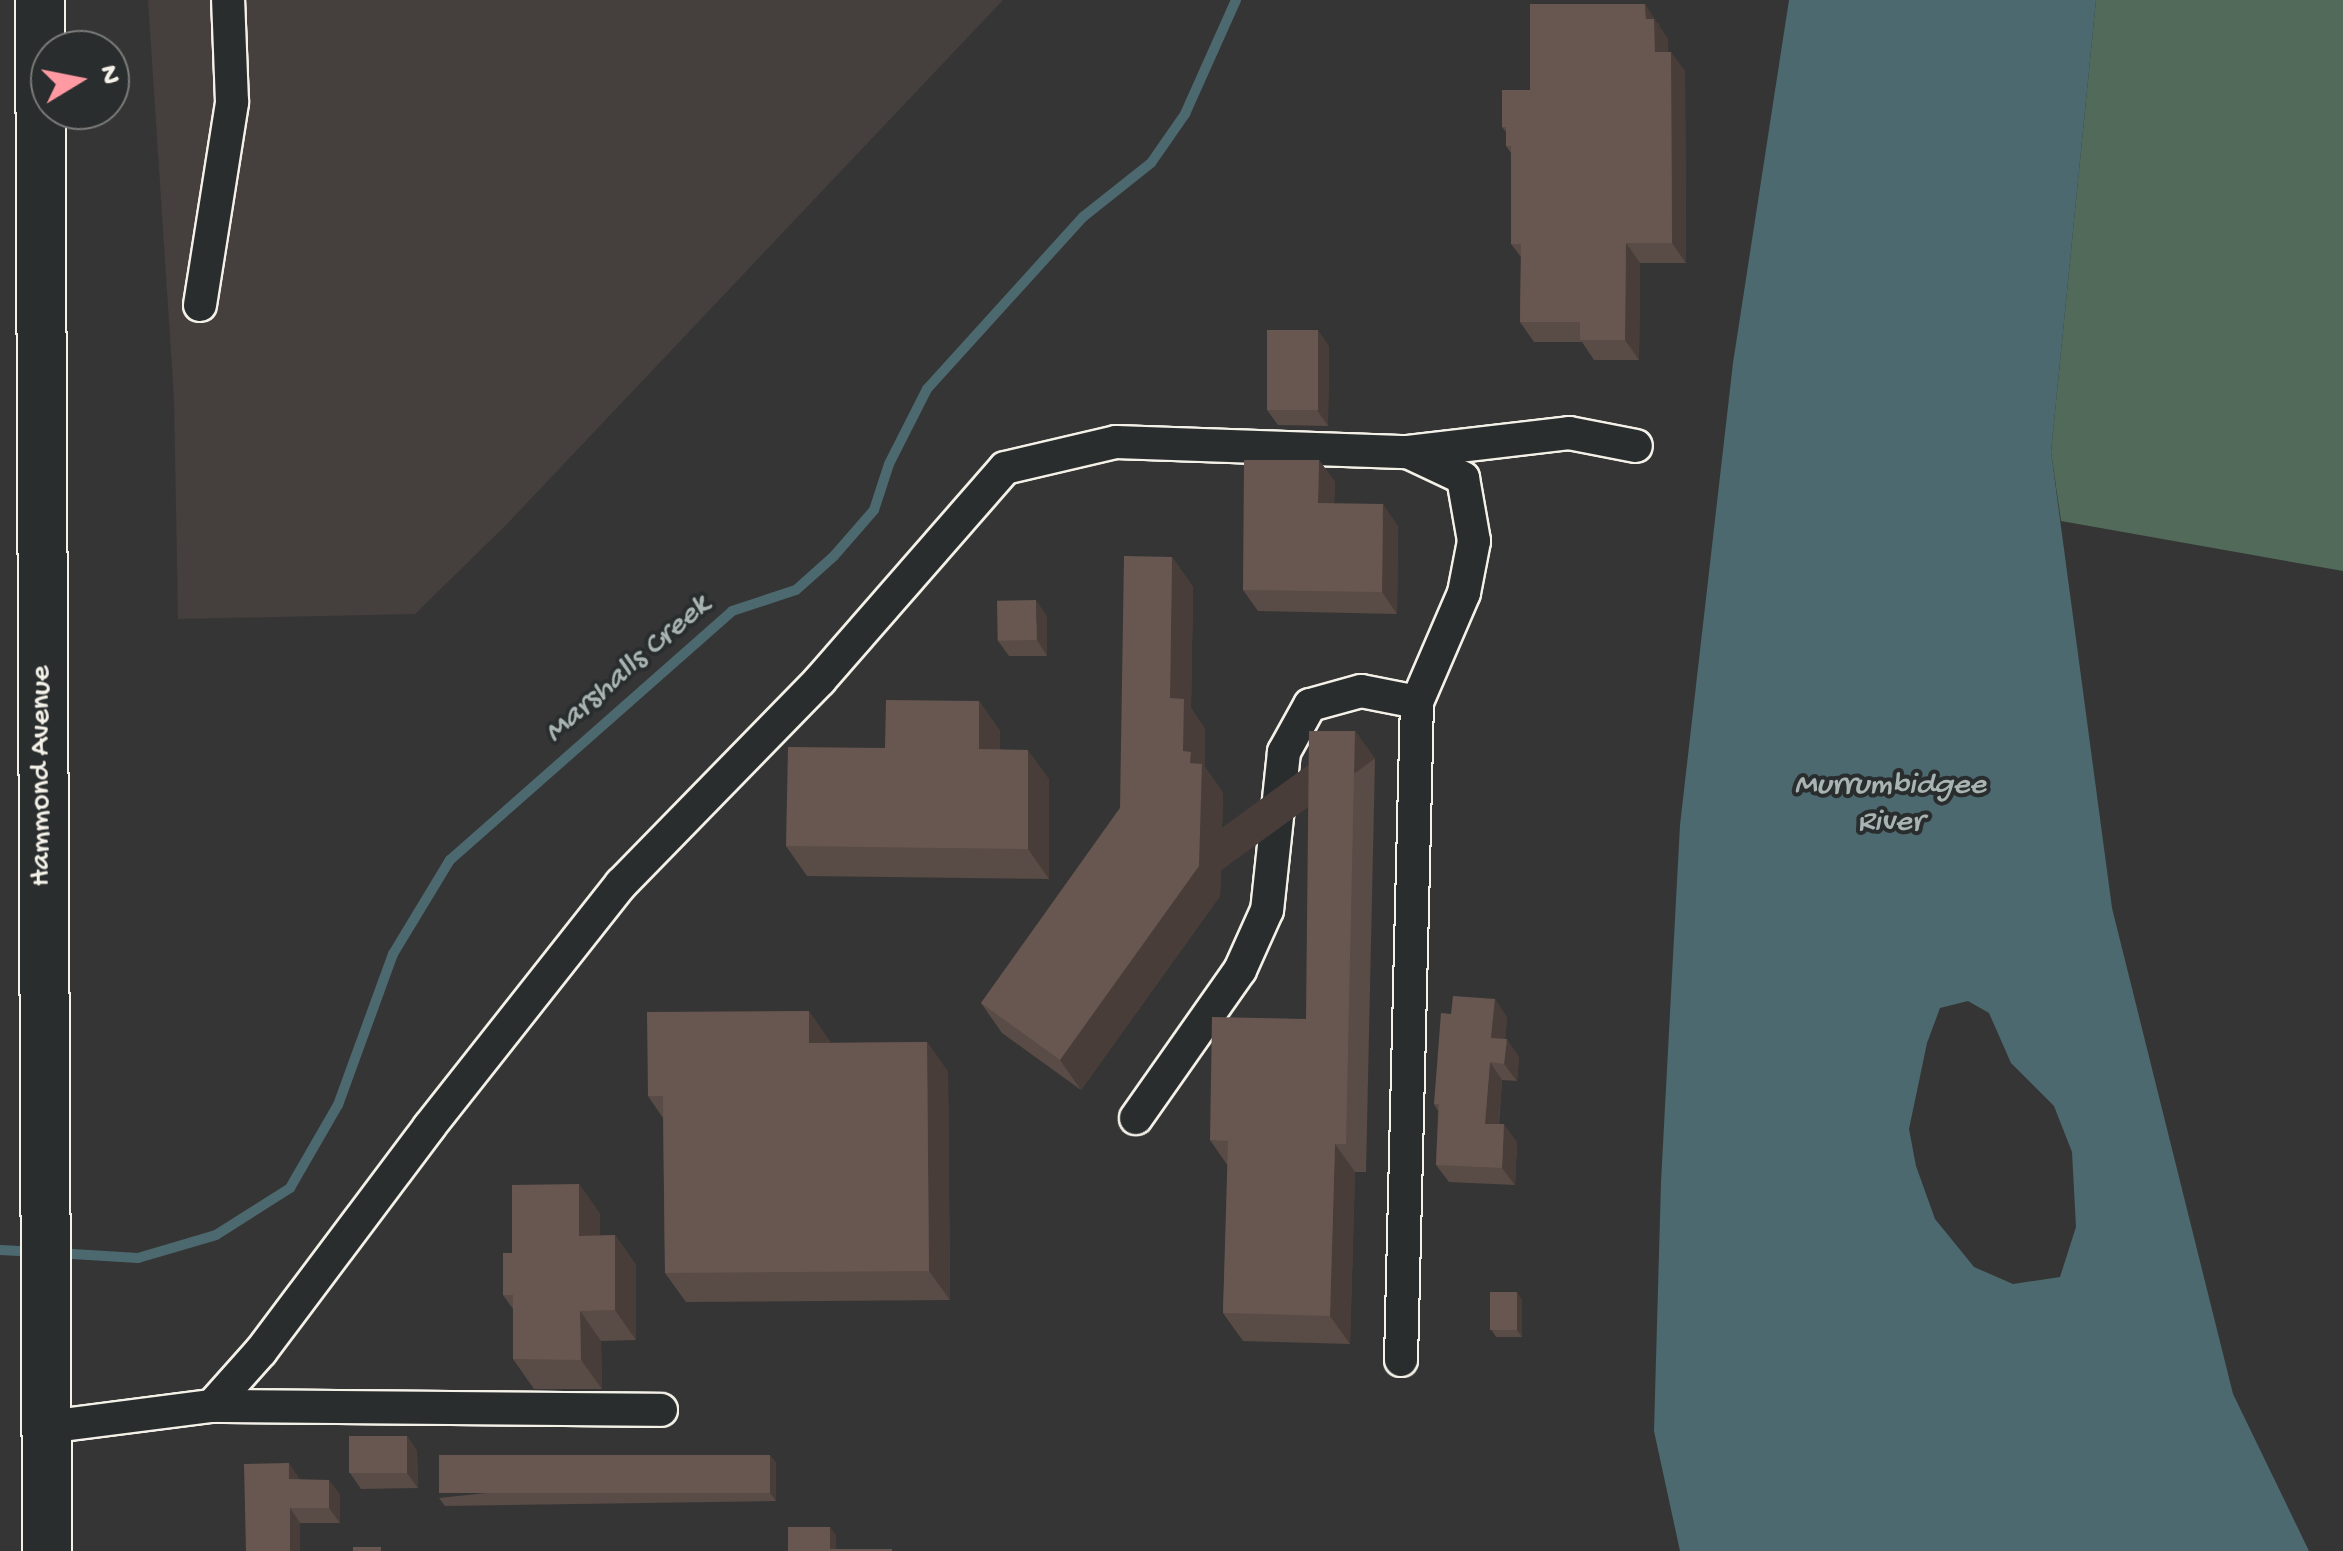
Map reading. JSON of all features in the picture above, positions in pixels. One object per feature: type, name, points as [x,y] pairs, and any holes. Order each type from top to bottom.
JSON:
[{"type":"highway","name":"Hammond Avenue","points":[[40,0],[47,1551]]},
{"type":"lane","points":[[200,305],[232,102],[228,0]]},
{"type":"lane","points":[[212,1406],[261,1351],[428,1127],[620,884],[820,680],[1005,468],[1116,442],[1408,452],[1569,432],[1636,446]]},
{"type":"lane","points":[[1400,1360],[1417,702],[1464,593],[1474,541],[1463,478],[1408,452]]},
{"type":"lane","points":[[1136,1118],[1240,970],[1268,910],[1284,752],[1310,705],[1361,690],[1417,702]]},
{"type":"lane","points":[[46,1427],[212,1406],[661,1410]]},
{"type":"shaded area","points":[[148,0],[1003,0],[506,525],[415,614],[178,619],[174,398]]},
{"type":"green space","points":[[2096,0],[2343,0],[2343,571],[2061,521],[2051,452]]},
{"type":"water","name":"Murrumbidgee River","points":[[1789,0],[2096,0],[2051,452],[2112,908],[2233,1394],[2309,1551],[1680,1551],[1654,1431],[1661,1182],[1680,825],[1733,363]],"holes":[[[1968,1001],[1989,1013],[2011,1063],[2054,1106],[2072,1152],[2076,1227],[2060,1277],[2013,1284],[1974,1267],[1935,1219],[1916,1166],[1909,1129],[1927,1043],[1940,1008]]]},
{"type":"building","points":[[1530,4],[1645,4],[1646,19],[1654,19],[1655,52],[1671,52],[1672,243],[1626,243],[1625,340],[1580,340],[1580,322],[1520,322],[1521,244],[1511,244],[1511,146],[1506,146],[1506,127],[1502,127],[1502,90],[1530,90]]},
{"type":"building","points":[[1267,330],[1318,330],[1318,410],[1267,410]]},
{"type":"building","points":[[1244,460],[1319,460],[1318,503],[1383,504],[1382,592],[1243,590]]},
{"type":"building","points":[[1124,556],[1172,557],[1170,698],[1184,699],[1183,751],[1191,752],[1190,763],[1202,764],[1199,866],[1060,1060],[981,1003],[1120,808]]},
{"type":"building","points":[[1036,600],[1037,640],[998,641],[997,601]]},
{"type":"building","points":[[886,700],[979,701],[979,749],[1028,750],[1028,849],[786,846],[788,747],[885,748]]},
{"type":"building","points":[[1309,731],[1355,731],[1346,1144],[1335,1144],[1330,1316],[1223,1313],[1228,1141],[1210,1140],[1212,1017],[1306,1019]]},
{"type":"building","points":[[1453,996],[1495,999],[1491,1038],[1507,1039],[1504,1064],[1490,1062],[1485,1124],[1504,1124],[1502,1168],[1436,1165],[1439,1104],[1434,1104],[1441,1013],[1451,1014]]},
{"type":"building","points":[[809,1011],[809,1043],[927,1042],[929,1271],[665,1273],[663,1096],[648,1096],[647,1012]]},
{"type":"building","points":[[579,1184],[579,1236],[615,1235],[615,1310],[580,1311],[581,1360],[513,1359],[513,1295],[503,1295],[503,1253],[512,1253],[512,1185]]},
{"type":"building","points":[[1490,1292],[1517,1292],[1517,1330],[1490,1330]]},
{"type":"building","points":[[349,1436],[407,1436],[407,1473],[349,1473]]},
{"type":"building","points":[[439,1455],[770,1455],[770,1493],[439,1493]]},
{"type":"building","points":[[289,1463],[289,1479],[329,1480],[329,1508],[290,1508],[290,1551],[246,1551],[244,1464]]},
{"type":"building","points":[[788,1527],[830,1527],[830,1549],[892,1551],[788,1551]]},
{"type":"building","points":[[353,1547],[381,1547],[381,1551],[353,1551]]},
{"type":"waterway","name":"Marshalls Creek","points":[[56,1253],[138,1258],[216,1235],[290,1188],[338,1105],[393,954],[450,860],[732,611],[796,590],[834,556],[874,510],[889,464],[927,389],[1083,217],[1151,163],[1185,114],[1236,0]]},
{"type":"waterway","name":"Marshalls Creek","points":[[0,1250],[34,1252]]}]
